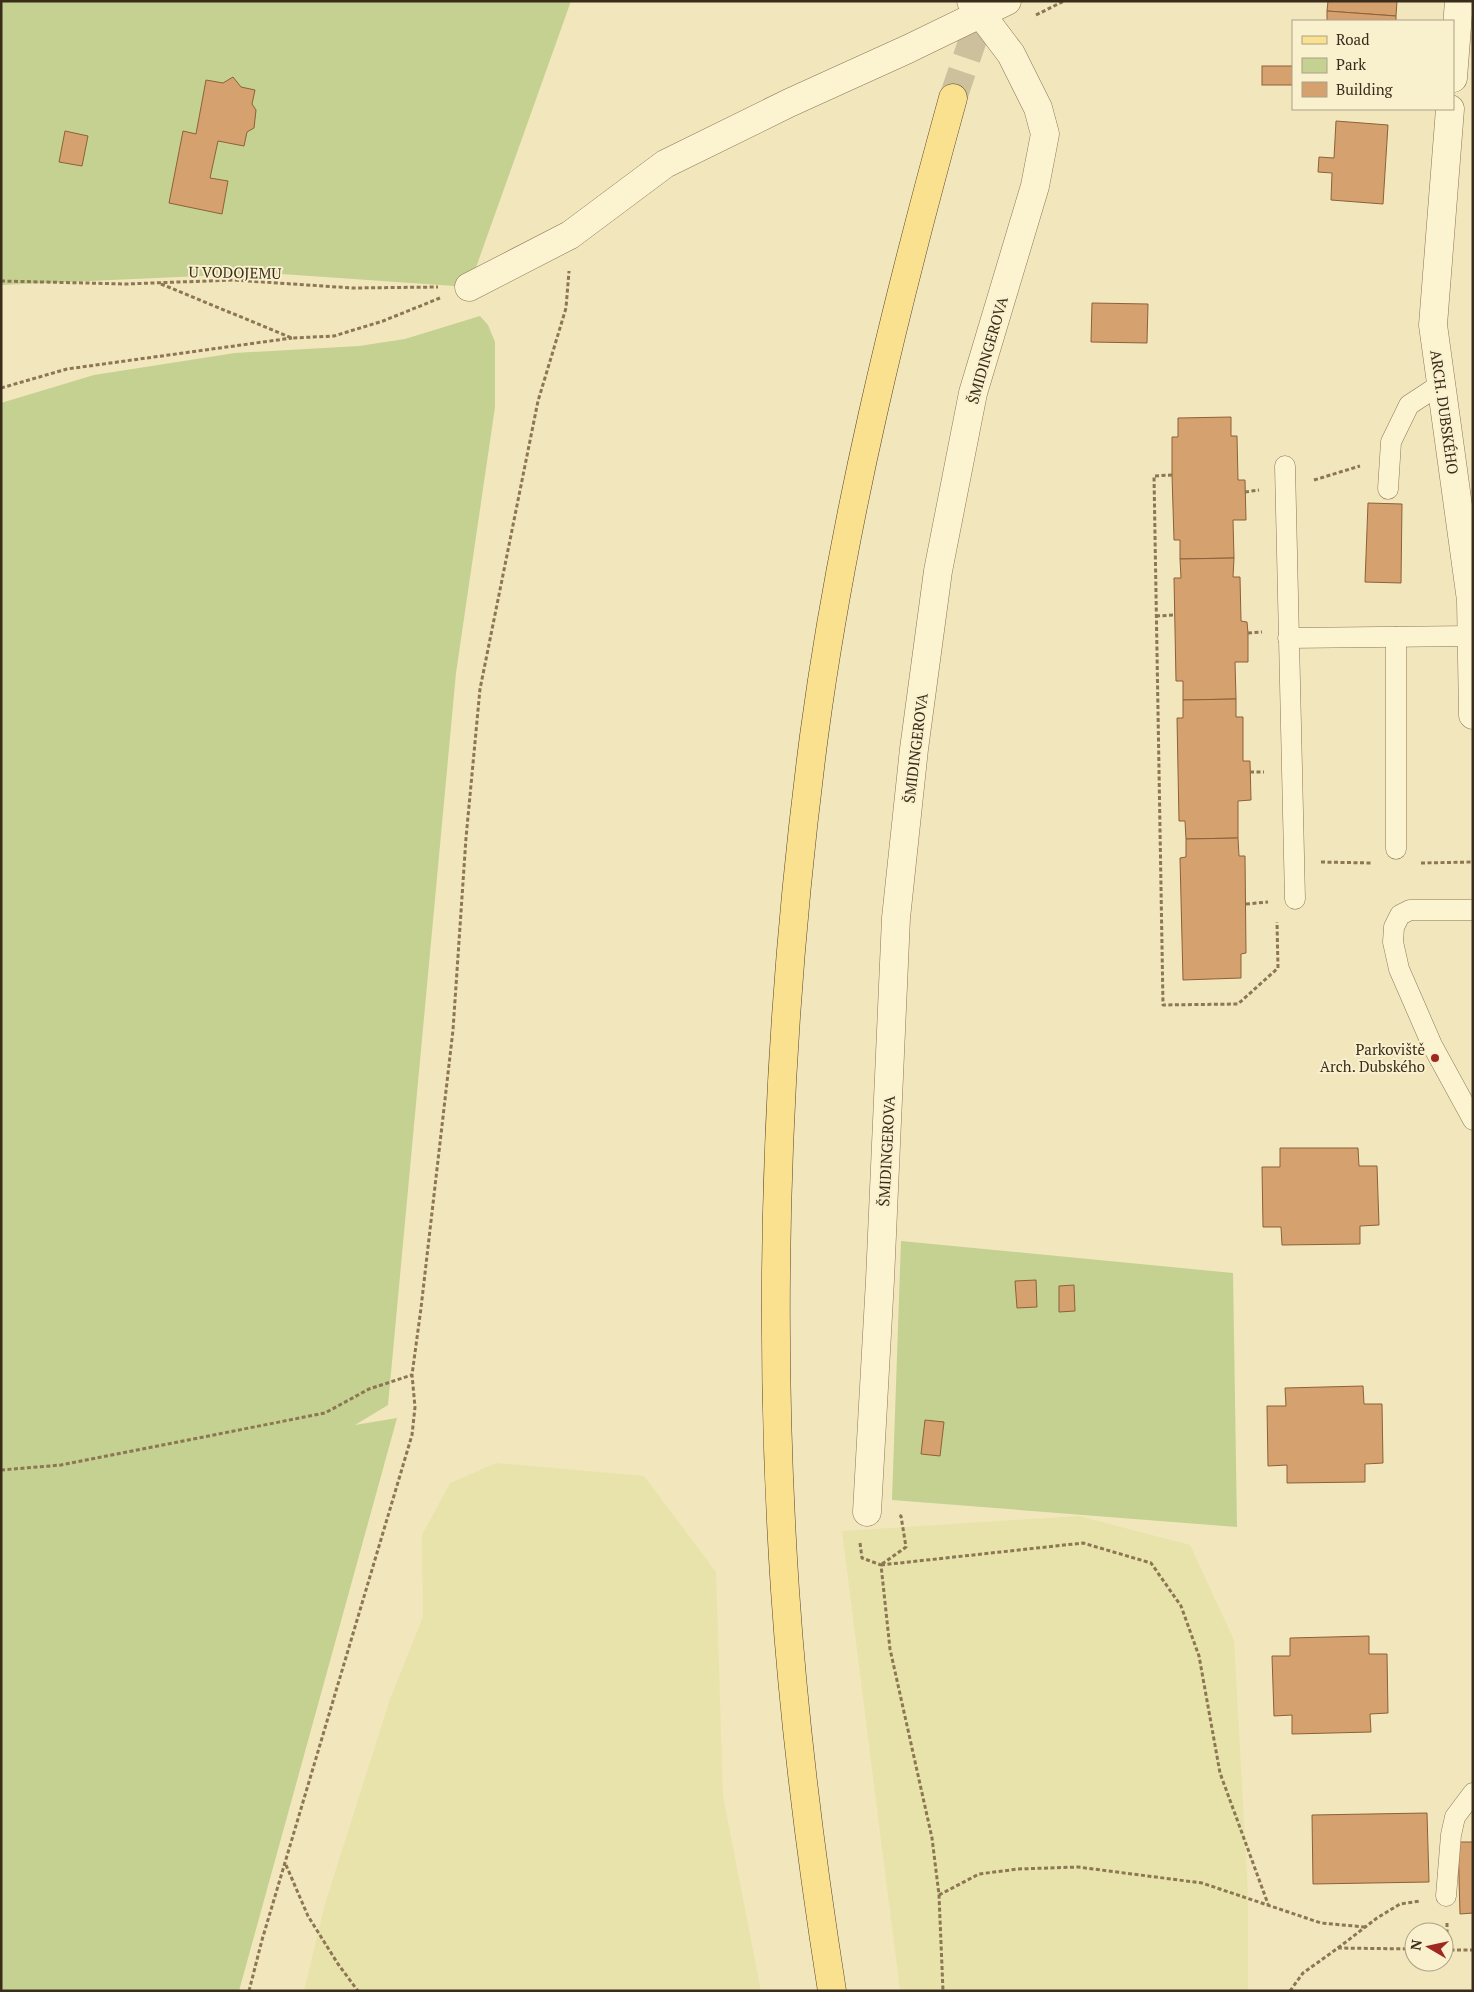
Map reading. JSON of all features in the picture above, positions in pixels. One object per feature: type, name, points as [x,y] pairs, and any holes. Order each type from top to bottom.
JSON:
[{"type":"main road","points":[[832,1991],[814,1878],[797,1734],[785,1590],[778,1445],[776,1303],[778,1179],[786,1017],[798,875],[815,734],[837,593],[863,453],[890,334],[953,98]]},
{"type":"street","points":[[468,287],[564,238],[666,164],[789,102],[908,49],[975,8],[1007,1]]},
{"type":"street","points":[[1454,65],[1459,1]]},
{"type":"street","name":"ŠMIDINGEROVA","points":[[867,1512],[880,1280],[896,918],[914,749],[938,571],[973,392],[1035,186],[1045,134],[1038,108],[1011,54],[975,8]]},
{"type":"street","name":"ARCH. DUBSKÉHO","points":[[1450,110],[1432,325],[1471,600],[1473,715]]},
{"type":"lane","points":[[1388,489],[1391,442],[1409,405],[1441,384]]},
{"type":"lane","points":[[1285,466],[1288,638],[1286,900]]},
{"type":"lane","points":[[1288,638],[1471,636]]},
{"type":"lane","points":[[1396,637],[1396,849]]},
{"type":"lane","points":[[1473,910],[1410,910],[1400,914],[1394,927],[1393,942],[1399,969],[1432,1046],[1473,1120]]},
{"type":"lane","points":[[1446,1896],[1451,1835],[1455,1817],[1473,1793]]},
{"type":"path","points":[[249,1991],[412,1436],[415,1407],[412,1375],[453,1030],[466,838],[480,689],[538,401],[566,308],[569,268],[564,238]]},
{"type":"path","name":"U VODOJEMU","points":[[1,281],[126,284],[233,280],[352,288],[468,287]]},
{"type":"path","points":[[159,283],[292,338]]},
{"type":"path","points":[[1,388],[67,370],[292,338],[334,336],[383,321],[468,287]]},
{"type":"path","points":[[1286,487],[1390,457]]},
{"type":"path","points":[[1172,475],[1154,476],[1163,1005],[1238,1004],[1278,968],[1286,900],[1246,904]]},
{"type":"path","points":[[1156,616],[1175,615]]},
{"type":"path","points":[[1313,862],[1378,863]]},
{"type":"path","points":[[1415,863],[1473,862]]},
{"type":"path","points":[[1,1470],[61,1466],[325,1413],[369,1389],[412,1375]]},
{"type":"path","points":[[867,1512],[860,1538],[862,1558],[881,1565],[1083,1543],[1151,1562],[1181,1606],[1199,1656],[1220,1773],[1268,1904]]},
{"type":"path","points":[[881,1565],[890,1649],[932,1838],[939,1895],[943,1991]]},
{"type":"path","points":[[286,1864],[308,1916],[338,1964],[358,1991]]},
{"type":"path","points":[[939,1895],[979,1874],[1018,1869],[1078,1866],[1202,1883],[1322,1923],[1364,1927]]},
{"type":"path","points":[[1290,1991],[1303,1973],[1364,1927],[1400,1904],[1446,1896]]},
{"type":"path","points":[[1338,1948],[1404,1949]]},
{"type":"path","points":[[1454,1950],[1473,1950]]},
{"type":"shaded area","points":[[496,1463],[644,1476],[716,1572],[723,1796],[761,1991],[304,1991],[325,1904],[390,1699],[423,1617],[422,1535],[450,1483]]},
{"type":"shaded area","points":[[1079,1516],[1190,1545],[1234,1640],[1248,1895],[1248,1991],[900,1991],[842,1531]]},
{"type":"green space","points":[[1,1],[571,1],[469,287],[267,273],[1,285]]},
{"type":"green space","points":[[480,316],[488,325],[495,342],[495,407],[456,673],[388,1405],[355,1425],[397,1418],[239,1991],[1,1991],[1,403],[94,375],[235,353],[359,346],[405,339]]},
{"type":"green space","points":[[901,1241],[1233,1273],[1237,1527],[892,1500]]},
{"type":"building","points":[[1328,1],[1397,1],[1396,16],[1327,11]]},
{"type":"building","points":[[1327,11],[1396,16],[1396,20],[1327,20]]},
{"type":"building","points":[[1262,66],[1292,66],[1292,85],[1262,85]]},
{"type":"building","points":[[233,77],[241,87],[255,90],[252,104],[256,110],[254,128],[247,132],[244,146],[218,141],[210,178],[228,181],[222,214],[169,203],[183,131],[196,134],[206,80],[223,83]]},
{"type":"building","points":[[1336,121],[1388,125],[1383,204],[1331,200],[1332,173],[1318,172],[1319,157],[1334,158]]},
{"type":"building","points":[[65,131],[88,136],[82,166],[59,162]]},
{"type":"building","points":[[1092,303],[1148,304],[1147,343],[1091,342]]},
{"type":"building","points":[[1231,417],[1231,436],[1237,436],[1238,480],[1245,480],[1246,520],[1233,520],[1234,558],[1180,559],[1180,540],[1174,540],[1172,475],[1172,437],[1178,437],[1178,418]]},
{"type":"building","points":[[1368,503],[1402,504],[1401,583],[1365,582]]},
{"type":"building","points":[[1234,558],[1233,577],[1240,577],[1241,621],[1247,622],[1248,633],[1248,662],[1235,662],[1236,699],[1183,700],[1183,681],[1176,681],[1174,578],[1181,578],[1180,559]]},
{"type":"building","points":[[1236,699],[1236,717],[1243,717],[1243,761],[1250,761],[1251,800],[1238,801],[1238,838],[1186,839],[1185,821],[1179,821],[1177,718],[1183,718],[1183,700]]},
{"type":"building","points":[[1238,838],[1239,856],[1245,856],[1246,953],[1241,954],[1241,978],[1183,980],[1180,858],[1186,857],[1186,839]]},
{"type":"building","points":[[1280,1148],[1358,1148],[1359,1166],[1377,1166],[1379,1225],[1360,1226],[1360,1244],[1282,1245],[1281,1227],[1263,1227],[1262,1167],[1280,1167]]},
{"type":"building","points":[[1036,1280],[1037,1307],[1017,1308],[1015,1281]]},
{"type":"building","points":[[1074,1285],[1075,1311],[1059,1312],[1059,1286]]},
{"type":"building","points":[[1363,1386],[1364,1404],[1382,1404],[1383,1463],[1365,1464],[1365,1482],[1287,1483],[1287,1465],[1268,1466],[1267,1406],[1286,1406],[1285,1388]]},
{"type":"building","points":[[925,1420],[944,1422],[940,1456],[921,1454]]},
{"type":"building","points":[[1369,1636],[1369,1654],[1387,1654],[1388,1713],[1370,1714],[1371,1732],[1292,1734],[1292,1715],[1274,1716],[1272,1656],[1290,1656],[1290,1638]]},
{"type":"building","points":[[1427,1813],[1429,1882],[1313,1884],[1312,1815]]},
{"type":"building","points":[[1458,1842],[1473,1842],[1473,1913],[1460,1914]]},
{"type":"tunnel","points":[[953,98],[986,1]]},
{"type":"place","name":"Parkoviště Arch. Dubského","points":[[1435,1058]]}]
